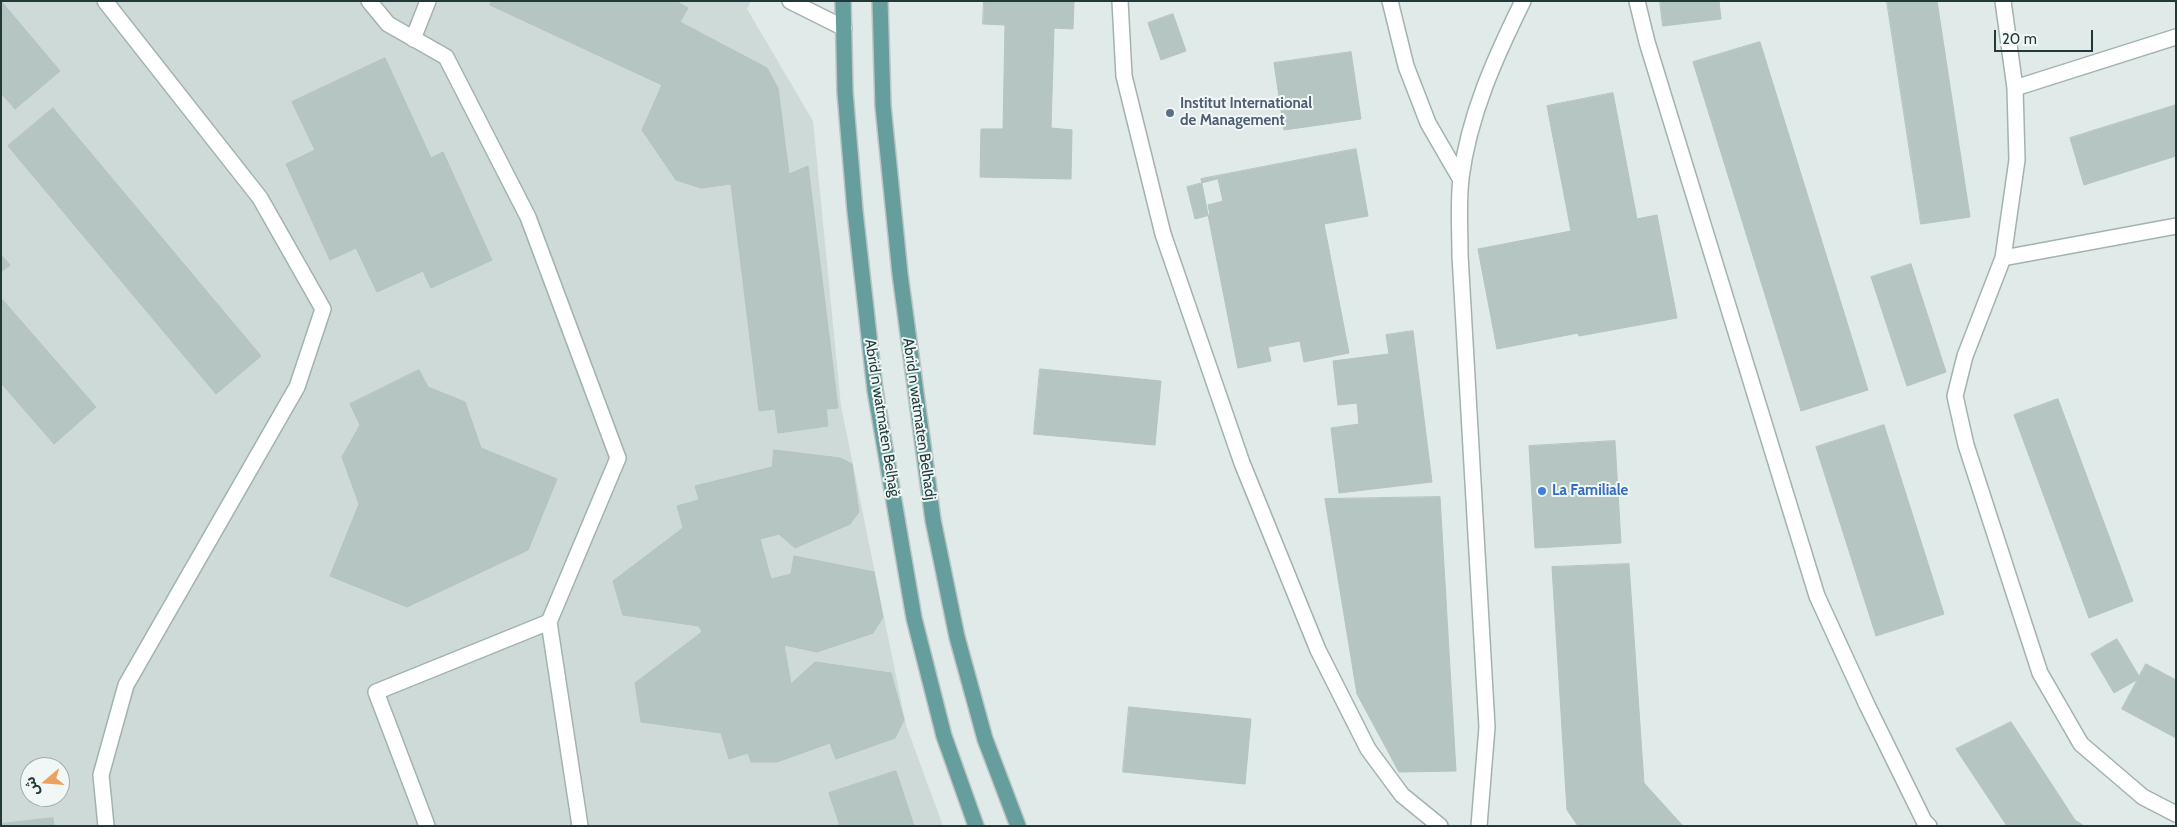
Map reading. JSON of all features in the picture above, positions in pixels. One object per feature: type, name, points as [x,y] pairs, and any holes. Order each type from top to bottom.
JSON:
[{"type":"main road","name":"Abrid n watmaten Belḥaǧ","points":[[843,1],[845,92],[855,211],[875,390],[914,618],[944,736],[976,826]]},
{"type":"main road","name":"Abrid n watmaten Belhadj","points":[[880,1],[883,106],[900,274],[933,520],[957,637],[985,738],[1018,826]]},
{"type":"street","points":[[105,1],[260,198],[322,310],[298,387],[126,685],[101,775],[106,826]]},
{"type":"street","points":[[369,1],[388,24],[446,58],[528,216],[618,458],[549,622],[580,826]]},
{"type":"street","points":[[413,39],[428,1]]},
{"type":"street","points":[[790,1],[844,28]]},
{"type":"street","points":[[1120,1],[1124,76],[1163,234],[1242,463],[1318,650],[1368,749],[1402,795],[1440,826]]},
{"type":"street","points":[[1390,1],[1406,66],[1428,123],[1461,180]]},
{"type":"street","points":[[1479,826],[1487,727],[1460,255],[1461,180],[1465,154],[1481,92],[1523,1]]},
{"type":"street","points":[[1637,1],[1647,42],[1817,596],[1866,704],[1924,821],[1929,826]]},
{"type":"street","points":[[2003,1],[2015,88],[2017,160],[2003,258],[1965,356],[1955,396],[1966,445],[2040,673],[2081,744],[2143,796],[2176,814]]},
{"type":"street","points":[[2015,88],[2176,37]]},
{"type":"street","points":[[2003,258],[2176,226]]},
{"type":"street","points":[[427,826],[376,692],[549,622]]},
{"type":"shaded area","points":[[1,1],[751,1],[747,9],[813,121],[841,406],[906,725],[943,826],[1,826]]},
{"type":"building","points":[[1,1],[60,71],[15,109],[1,93]]},
{"type":"building","points":[[491,1],[676,1],[688,8],[680,22],[767,68],[778,88],[789,174],[808,166],[838,408],[826,409],[828,426],[778,433],[775,409],[759,411],[731,184],[701,188],[676,180],[642,130],[662,85],[490,5]]},
{"type":"building","points":[[984,1],[1074,1],[1073,29],[1054,28],[1051,128],[1072,130],[1071,179],[980,177],[981,129],[1003,129],[1005,25],[983,24]]},
{"type":"building","points":[[1660,1],[1719,1],[1721,19],[1663,26]]},
{"type":"building","points":[[1887,1],[1937,1],[1970,217],[1921,224]]},
{"type":"building","points":[[1173,14],[1186,51],[1161,60],[1148,23]]},
{"type":"building","points":[[1760,42],[1868,390],[1801,411],[1693,62]]},
{"type":"building","points":[[1351,52],[1361,119],[1284,130],[1274,63]]},
{"type":"building","points":[[385,58],[431,158],[443,152],[492,260],[431,288],[423,271],[377,292],[356,248],[330,260],[286,164],[315,150],[292,102]]},
{"type":"building","points":[[1613,93],[1637,219],[1657,215],[1677,318],[1579,336],[1578,333],[1497,349],[1478,249],[1571,231],[1547,106]]},
{"type":"building","points":[[2176,105],[2176,156],[2084,185],[2070,138]]},
{"type":"building","points":[[53,108],[261,356],[216,394],[8,146]]},
{"type":"building","points":[[1356,149],[1368,216],[1324,224],[1349,353],[1304,362],[1300,341],[1268,347],[1271,361],[1238,368],[1201,179]]},
{"type":"building","points":[[1218,179],[1223,201],[1208,205],[1210,215],[1195,219],[1187,187]]},
{"type":"building","points":[[1,255],[10,265],[1,272]]},
{"type":"building","points":[[1911,264],[1946,372],[1907,386],[1871,277]]},
{"type":"building","points":[[1,298],[96,407],[54,444],[1,383]]},
{"type":"building","points":[[1413,331],[1432,482],[1339,493],[1331,428],[1359,424],[1357,403],[1338,405],[1333,361],[1389,354],[1386,335]]},
{"type":"building","points":[[1040,369],[1161,381],[1155,445],[1034,434]]},
{"type":"building","points":[[419,370],[428,387],[465,402],[481,448],[557,479],[528,550],[407,607],[330,576],[359,504],[342,457],[360,425],[350,404]]},
{"type":"building","points":[[2058,399],[2133,601],[2089,618],[2014,415]]},
{"type":"building","points":[[1884,425],[1944,614],[1876,636],[1816,447]]},
{"type":"building","points":[[1615,441],[1621,543],[1535,548],[1529,446]]},
{"type":"building","points":[[774,450],[840,458],[852,464],[859,512],[850,524],[795,548],[779,534],[760,539],[771,579],[791,574],[794,556],[874,572],[883,617],[873,633],[817,652],[784,645],[791,684],[815,662],[891,673],[904,720],[895,738],[836,759],[830,743],[777,762],[751,762],[748,753],[729,759],[721,733],[641,722],[635,683],[702,632],[699,626],[623,615],[613,581],[683,528],[677,506],[699,500],[695,486],[772,467]]},
{"type":"building","points":[[1440,497],[1456,771],[1399,772],[1357,694],[1325,499]]},
{"type":"building","points":[[1629,564],[1644,783],[1683,826],[1578,826],[1567,810],[1552,567]]},
{"type":"building","points":[[2117,639],[2140,678],[2114,693],[2091,654]]},
{"type":"building","points":[[2146,664],[2176,680],[2176,738],[2122,709]]},
{"type":"building","points":[[1129,707],[1251,719],[1245,784],[1123,772]]},
{"type":"building","points":[[2011,722],[2075,820],[2084,826],[2007,826],[1956,749]]},
{"type":"building","points":[[896,771],[914,826],[840,826],[829,793]]},
{"type":"building","points":[[53,818],[54,826],[1,826],[1,824]]},
{"type":"place","name":"Institut International de Management","points":[[1170,113]]},
{"type":"place","name":"La Familiale","points":[[1542,491]]}]
